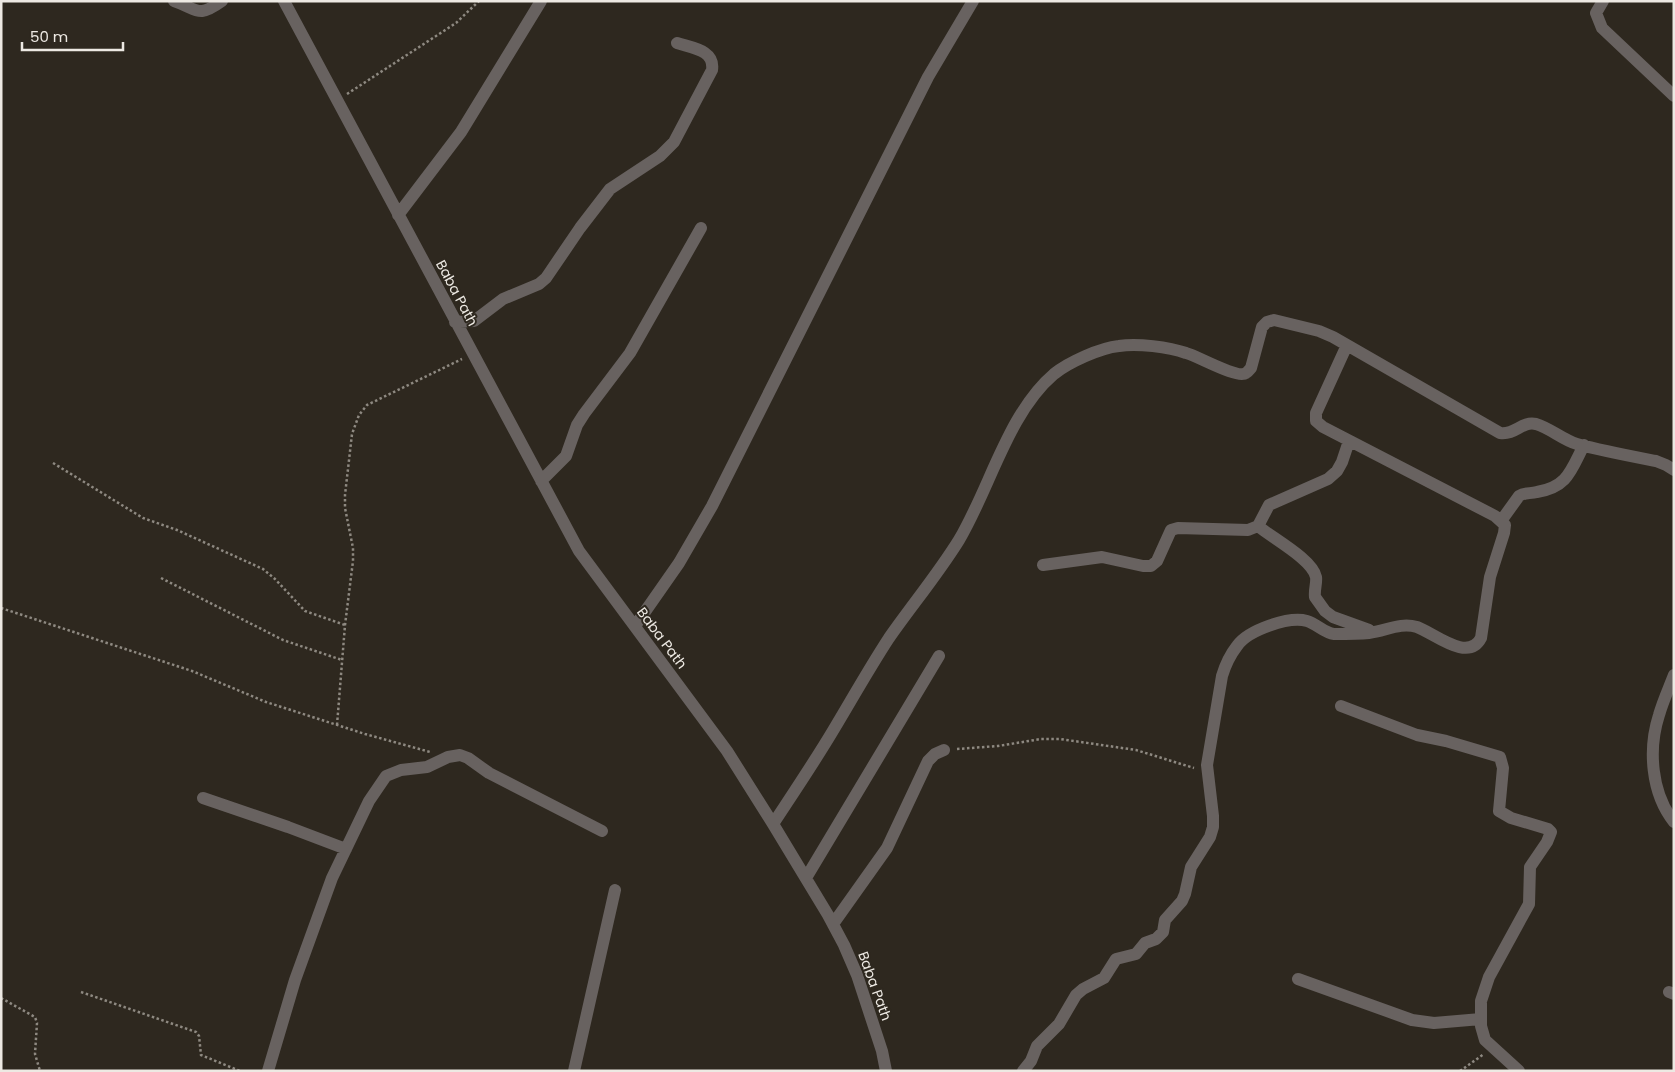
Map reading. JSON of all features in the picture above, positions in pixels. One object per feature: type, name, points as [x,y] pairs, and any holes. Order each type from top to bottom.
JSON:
[{"type":"street","points":[[174,1],[196,11],[203,12],[210,10],[222,1]]},
{"type":"street","name":"Baba Path","points":[[284,1],[579,551],[727,751],[774,824],[833,924],[857,975],[882,1052],[886,1071]]},
{"type":"street","points":[[398,214],[461,132],[541,1]]},
{"type":"street","points":[[635,626],[679,563],[712,506],[928,77],[973,1]]},
{"type":"street","points":[[1602,1],[1596,13],[1602,28],[1674,96]]},
{"type":"street","points":[[455,322],[474,321],[504,299],[539,284],[546,278],[580,228],[610,190],[660,156],[674,142],[712,70],[713,62],[710,56],[703,52],[677,43]]},
{"type":"street","points":[[541,481],[566,456],[577,425],[630,353],[701,228]]},
{"type":"street","points":[[774,824],[888,640],[959,540],[1019,416],[1032,396],[1056,372],[1073,362],[1118,346],[1134,345],[1184,352],[1233,373],[1247,373],[1251,368],[1262,327],[1267,322],[1274,320],[1319,331],[1347,345],[1500,433],[1507,434],[1524,425],[1538,425],[1565,439],[1656,461],[1674,470]]},
{"type":"street","points":[[1023,1071],[1031,1060],[1037,1046],[1059,1024],[1079,992],[1100,981],[1116,959],[1136,954],[1145,943],[1156,939],[1163,932],[1165,920],[1178,907],[1186,894],[1191,867],[1210,837],[1213,826],[1207,765],[1222,676],[1241,641],[1274,624],[1302,620],[1310,622],[1332,634],[1373,632],[1406,625],[1418,628],[1460,647],[1468,648],[1478,643],[1483,630],[1490,577],[1504,533],[1504,525],[1502,521],[1349,441],[1323,427],[1316,421],[1316,413],[1347,345]]},
{"type":"street","points":[[1043,565],[1102,557],[1151,566],[1157,561],[1171,530],[1178,528],[1248,530],[1258,526],[1269,506],[1319,484],[1337,471],[1349,441]]},
{"type":"street","points":[[1502,521],[1523,493],[1555,488],[1562,484],[1568,478],[1584,445]]},
{"type":"street","points":[[1258,526],[1299,555],[1312,569],[1316,576],[1315,597],[1330,615],[1373,632]]},
{"type":"street","points":[[806,878],[939,656]]},
{"type":"street","points":[[1674,674],[1658,717],[1654,748],[1654,774],[1665,811],[1674,822]]},
{"type":"street","points":[[1341,706],[1417,735],[1446,741],[1500,757],[1503,768],[1499,811],[1511,818],[1548,829],[1551,832],[1547,842],[1530,867],[1529,904],[1486,984],[1481,1001],[1483,1036],[1519,1071]]},
{"type":"street","points":[[833,924],[887,848],[928,761],[935,754],[944,750]]},
{"type":"street","points":[[268,1071],[299,971],[332,878],[369,801],[386,776],[401,770],[427,767],[448,757],[460,756],[468,758],[489,773],[602,832]]},
{"type":"street","points":[[203,798],[346,849]]},
{"type":"street","points":[[574,1071],[615,890]]},
{"type":"street","points":[[1298,979],[1412,1020],[1434,1023],[1481,1019]]},
{"type":"path","points":[[337,100],[456,23],[479,1]]},
{"type":"path","points":[[337,725],[345,625],[353,561],[353,548],[345,508],[352,434],[359,415],[367,405],[472,354]]},
{"type":"path","points":[[53,463],[143,518],[177,530],[262,569],[275,579],[305,611],[345,625]]},
{"type":"path","points":[[161,578],[283,640],[342,660]]},
{"type":"path","points":[[1,608],[192,671],[266,702],[365,734],[448,757]]},
{"type":"path","points":[[944,750],[998,746],[1041,738],[1060,739],[1136,750],[1208,773]]},
{"type":"path","points":[[81,992],[196,1032],[201,1055],[240,1071]]},
{"type":"path","points":[[1,998],[35,1017],[37,1023],[35,1054],[40,1071]]},
{"type":"path","points":[[1460,1071],[1493,1047]]}]
